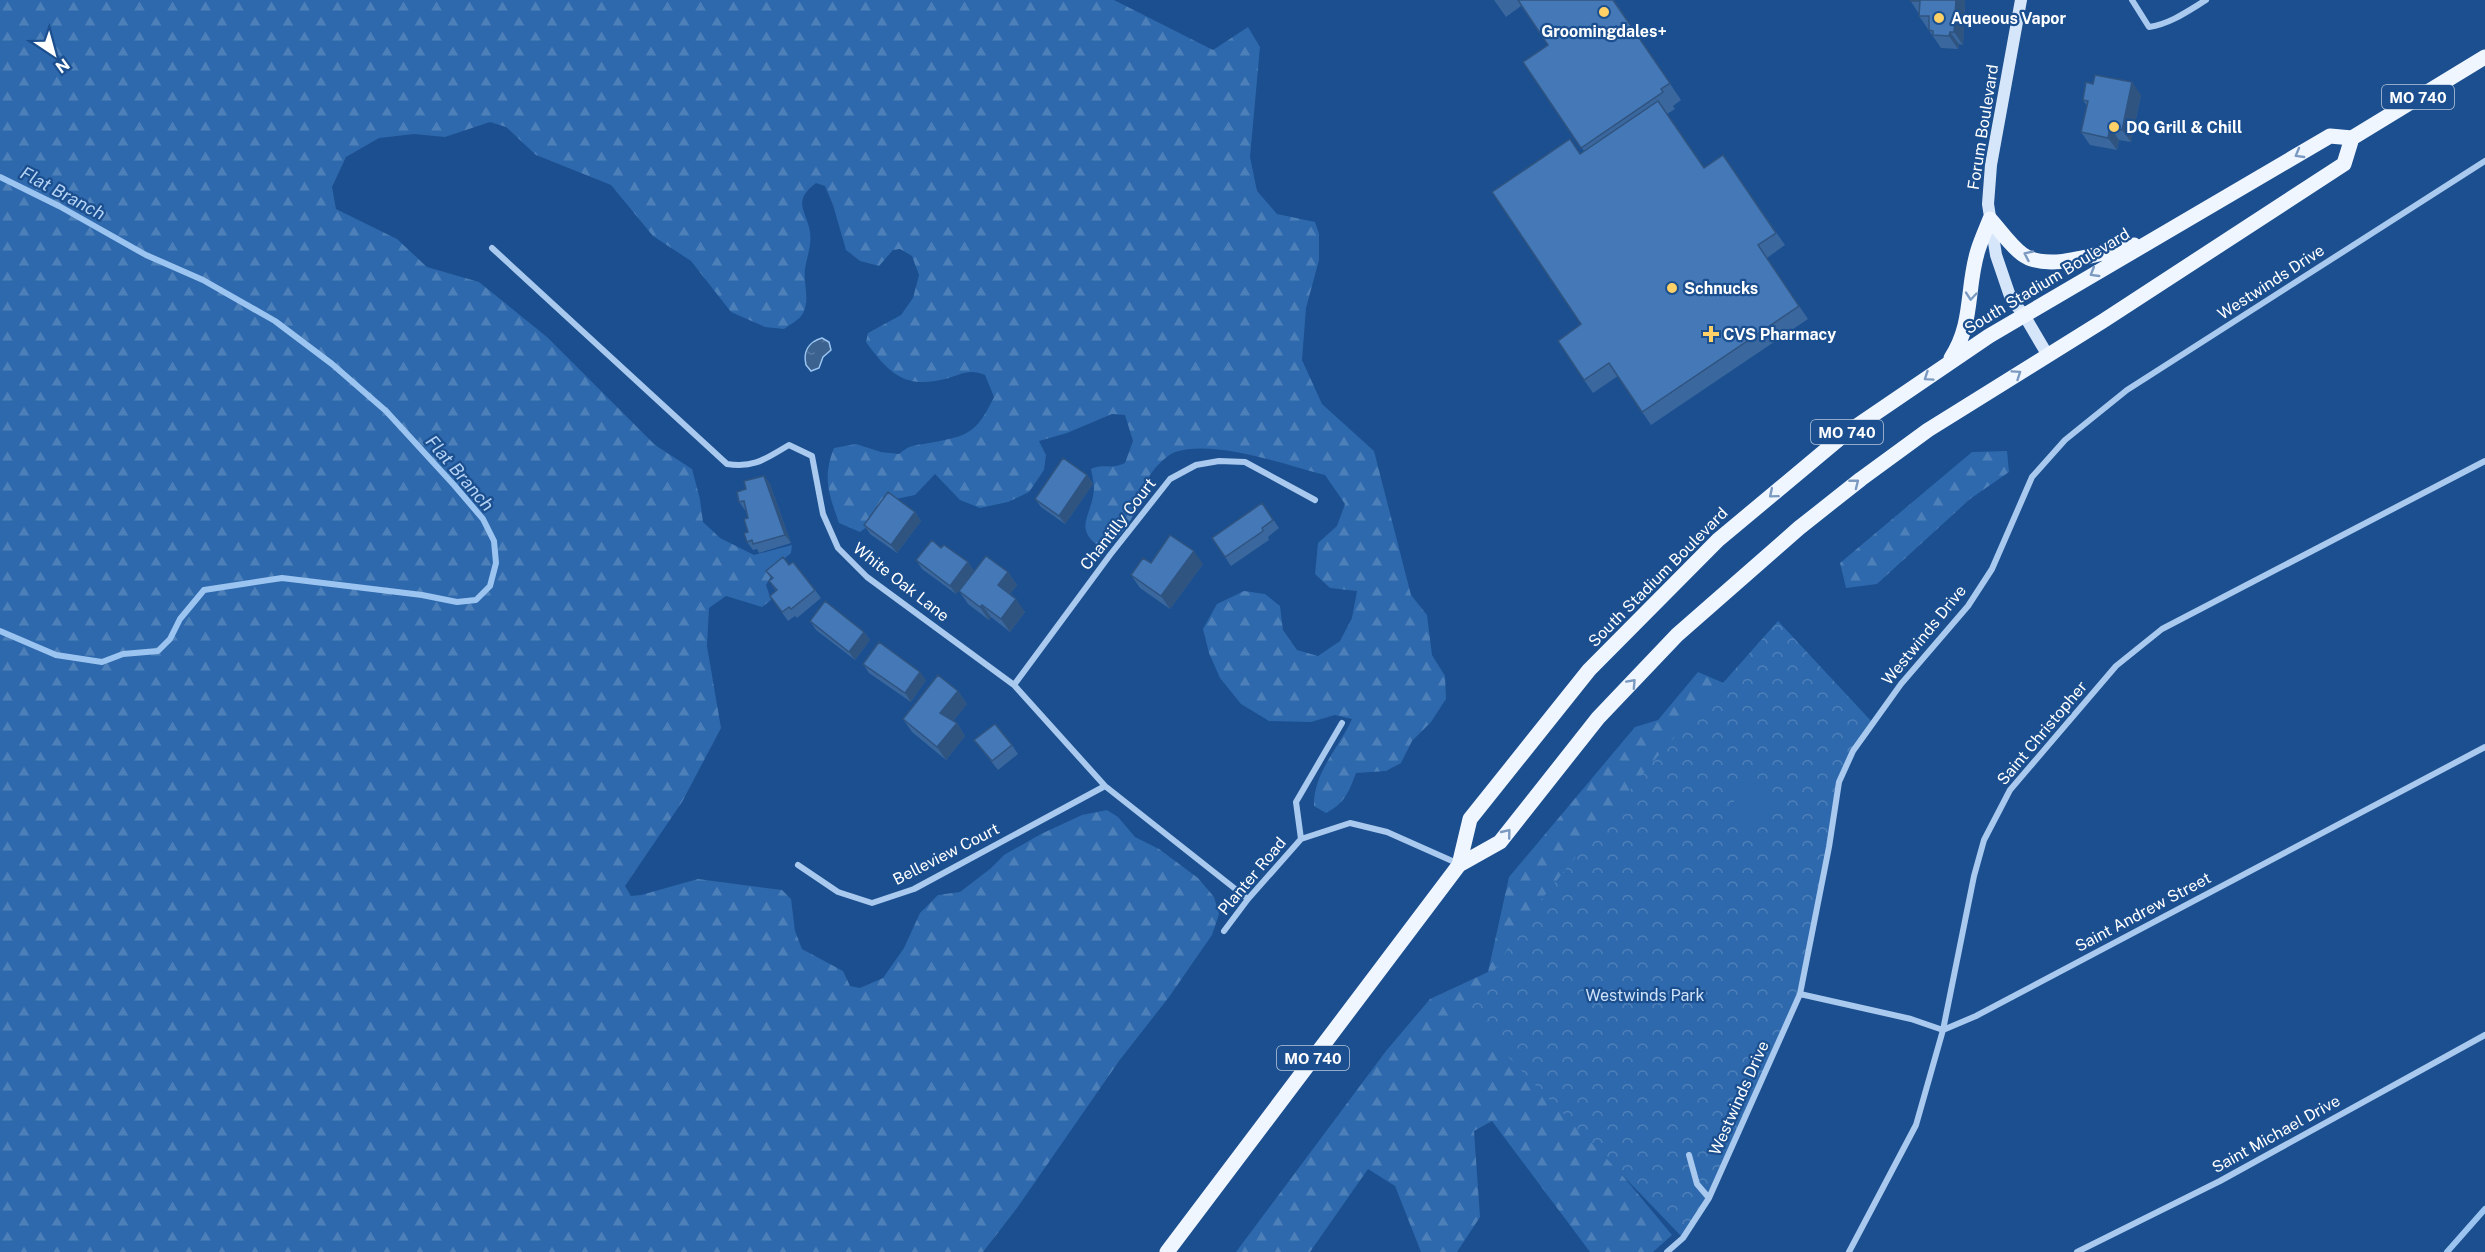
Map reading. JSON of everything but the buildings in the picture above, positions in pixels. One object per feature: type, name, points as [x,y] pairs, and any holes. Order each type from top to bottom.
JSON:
[{"type":"main road","name":"South Stadium Boulevard","points":[[1167,1252],[1459,865],[1470,819],[1589,670],[1718,540],[1845,434],[1948,363],[2145,242],[2330,136],[2352,138],[2485,57]]},
{"type":"main road","name":"MO 740","points":[[1459,865],[1500,842],[1598,718],[1677,635],[1799,528],[1928,430],[2103,321],[2344,164],[2352,138]]},
{"type":"main road","points":[[1948,363],[1961,343],[1969,313],[1977,251],[1990,219],[2023,255],[2046,262],[2070,261],[2145,242]]},
{"type":"street","name":"Forum Boulevard","points":[[2021,0],[1991,165],[1988,204],[1996,255],[2011,299],[2025,315],[2047,354]]},
{"type":"street","points":[[2132,0],[2149,27],[2160,26],[2206,0]]},
{"type":"street","name":"Westwinds Drive","points":[[1667,1252],[1683,1238],[1709,1198],[1800,994],[1829,847],[1839,782],[1853,751],[1901,684],[1968,606],[1986,579],[2032,477],[2065,440],[2127,390],[2485,161]]},
{"type":"street","name":"White Oak Lane","points":[[492,248],[727,464],[743,466],[756,464],[789,445],[812,456],[823,514],[838,548],[867,577],[1014,685],[1105,786],[1248,899]]},
{"type":"street","name":"Chantilly Court","points":[[1014,685],[1110,555],[1170,479],[1196,465],[1219,460],[1245,462],[1315,500]]},
{"type":"street","name":"Saint Christopher","points":[[1849,1252],[1916,1125],[1943,1030],[1974,876],[1984,840],[2010,790],[2116,666],[2162,629],[2485,461]]},
{"type":"street","name":"Planter Road","points":[[1301,839],[1296,802],[1342,723]]},
{"type":"street","name":"Saint Andrew Street","points":[[1943,1030],[1976,1016],[2485,747]]},
{"type":"street","name":"Belleview Court","points":[[798,865],[838,892],[872,903],[914,890],[1105,786]]},
{"type":"street","name":"Planter Road","points":[[1224,931],[1248,899],[1301,839],[1350,823],[1387,832],[1459,865]]},
{"type":"street","points":[[1800,994],[1911,1019],[1943,1030]]},
{"type":"street","name":"Saint Michael Drive","points":[[2077,1252],[2220,1181],[2485,1035]]},
{"type":"street","points":[[1689,1155],[1697,1184],[1709,1198]]},
{"type":"green space","points":[[0,0],[1114,0],[1213,50],[1248,27],[1260,47],[1250,157],[1257,191],[1277,214],[1315,222],[1319,234],[1319,260],[1306,308],[1302,360],[1322,404],[1374,451],[1411,595],[1427,615],[1432,655],[1445,676],[1446,699],[1431,722],[1412,741],[1401,763],[1386,771],[1356,773],[1345,797],[1326,813],[1314,806],[1322,772],[1352,719],[1335,715],[1311,722],[1269,721],[1241,704],[1220,678],[1209,653],[1203,629],[1217,604],[1244,591],[1265,594],[1280,606],[1283,630],[1297,650],[1318,656],[1340,641],[1352,618],[1357,591],[1330,588],[1315,574],[1318,543],[1337,526],[1345,504],[1325,475],[1250,455],[1210,449],[1191,449],[1175,452],[1157,466],[1149,477],[1127,526],[1114,541],[1103,549],[1093,542],[1086,529],[1094,489],[1091,469],[1125,463],[1133,441],[1125,415],[1112,414],[1067,433],[1039,441],[1046,455],[1044,470],[1029,492],[1008,502],[980,508],[960,500],[935,474],[915,495],[896,499],[860,532],[839,523],[828,486],[828,468],[834,448],[856,444],[881,452],[899,454],[913,446],[953,438],[976,426],[994,397],[985,375],[980,373],[963,373],[934,381],[910,381],[891,371],[875,354],[866,342],[868,333],[901,315],[913,298],[919,275],[912,256],[900,249],[893,250],[879,266],[860,261],[846,250],[825,186],[816,183],[808,190],[802,201],[810,237],[805,269],[805,309],[799,319],[784,329],[765,327],[731,312],[691,261],[653,236],[611,185],[536,155],[506,127],[490,122],[445,137],[414,134],[379,138],[346,157],[332,187],[336,209],[397,239],[427,267],[479,282],[547,337],[655,445],[692,469],[703,522],[720,538],[754,555],[792,545],[791,553],[779,563],[766,585],[771,600],[762,607],[726,596],[709,608],[707,646],[721,728],[682,802],[625,886],[631,896],[698,879],[782,890],[791,899],[795,931],[802,949],[843,971],[850,986],[860,988],[883,978],[904,948],[920,913],[938,895],[960,892],[1004,855],[1041,834],[1082,815],[1107,810],[1118,817],[1135,837],[1159,849],[1198,878],[1214,897],[1219,914],[1212,935],[983,1252],[0,1252]]},
{"type":"green space","points":[[2007,451],[2009,472],[1970,499],[1877,584],[1846,588],[1840,563],[1972,452]]},
{"type":"green space","name":"Westwinds Park","points":[[1778,621],[1873,723],[1853,751],[1839,782],[1800,994],[1709,1198],[1683,1238],[1467,1014],[1532,911],[1650,765]]},
{"type":"green space","points":[[1698,672],[1747,693],[1540,1076],[1672,1235],[1653,1252],[1590,1252],[1492,1121],[1474,1131],[1480,1217],[1457,1252],[1421,1252],[1395,1186],[1368,1169],[1310,1252],[1236,1252],[1386,1051],[1430,999],[1488,972],[1509,877],[1635,727],[1658,720]]},
{"type":"green space","points":[[1735,782],[1772,784],[1771,822],[1733,820]]},
{"type":"water","points":[[822,338],[829,342],[831,350],[823,357],[819,368],[811,371],[806,365],[806,352],[813,342]]},
{"type":"waterway","name":"Flat Branch","points":[[0,177],[59,206],[146,255],[203,280],[275,321],[332,364],[386,411],[483,519],[494,541],[496,563],[490,586],[476,600],[457,602],[422,595],[282,578],[204,590],[180,619],[170,639],[158,651],[123,654],[102,662],[56,655],[0,631]]},
{"type":"waterway","points":[[2447,1252],[2485,1209]]},
{"type":"place","name":"Groomingdales+","points":[[1604,12]]},
{"type":"place","name":"Aqueous Vapor","points":[[1939,18]]},
{"type":"place","name":"DQ Grill & Chill","points":[[2114,127]]},
{"type":"place","name":"Schnucks","points":[[1672,288]]},
{"type":"place","name":"CVS Pharmacy","points":[[1711,334]]}]
